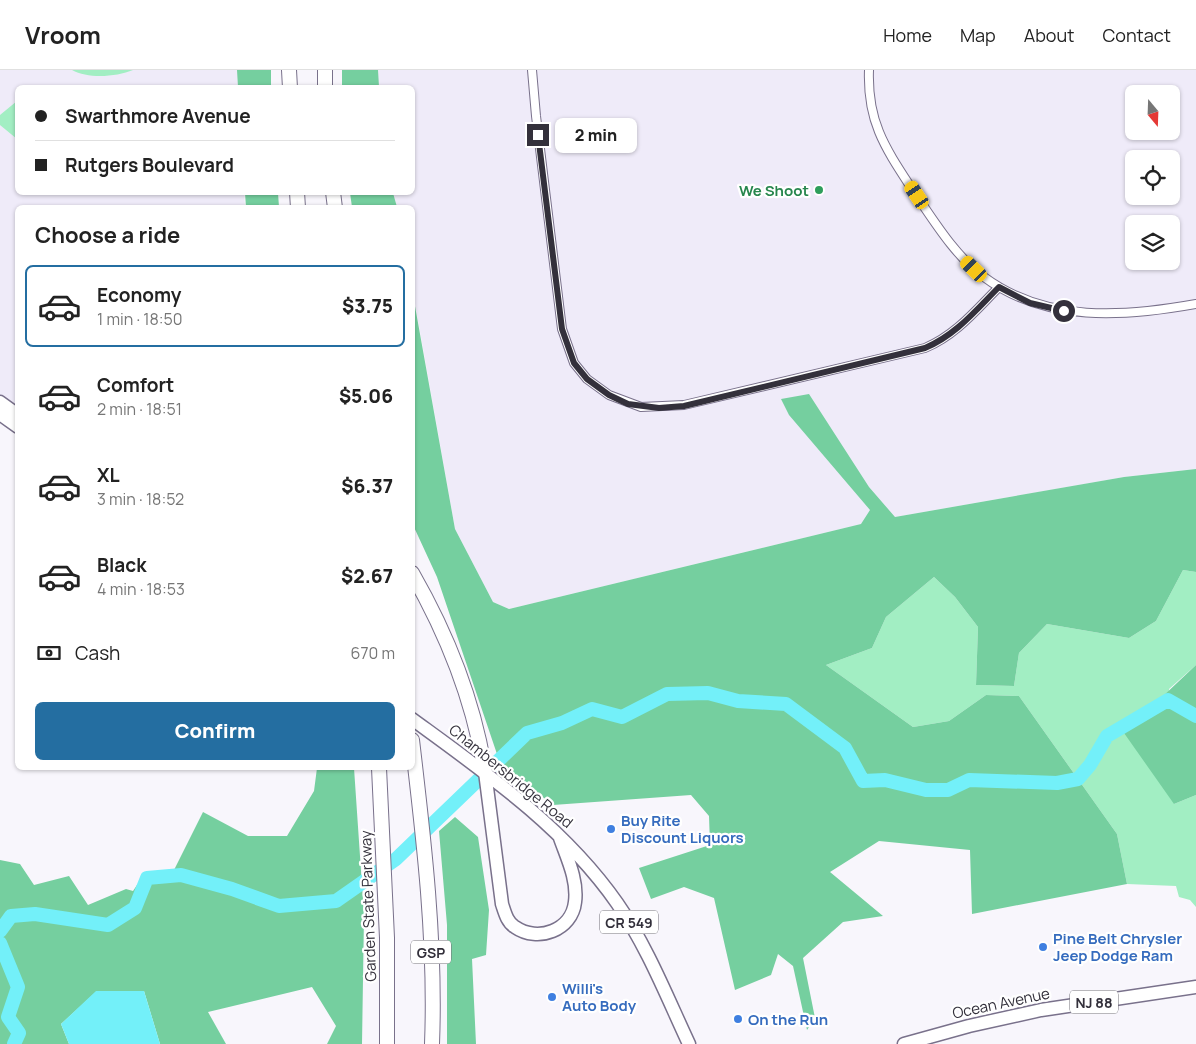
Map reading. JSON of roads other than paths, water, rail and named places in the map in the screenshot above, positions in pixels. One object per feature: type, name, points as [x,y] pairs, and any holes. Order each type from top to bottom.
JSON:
[{"type":"highway","points":[[289,70],[290,85]]},
{"type":"highway","points":[[325,70],[326,85]]},
{"type":"highway","points":[[415,578],[435,612],[453,656],[482,767]]},
{"type":"highway","name":"GSP","points":[[415,765],[425,860],[432,969],[432,1044]]},
{"type":"highway","name":"Garden State Parkway","points":[[379,770],[386,899],[388,1044]]},
{"type":"main road","points":[[0,402],[15,413]]},
{"type":"main road","points":[[0,414],[15,426]]},
{"type":"main road","name":"Chambersbridge Road","points":[[415,721],[482,767],[572,848],[617,904],[643,946],[690,1044]]},
{"type":"main road","points":[[482,767],[488,796],[502,904],[507,920],[526,933],[547,933],[556,930],[572,916],[576,892],[560,838]]},
{"type":"main road","name":"Ocean Avenue","points":[[904,1044],[977,1024],[1041,1010],[1196,988]]},
{"type":"street","points":[[532,70],[562,329],[574,363],[587,379],[609,395],[641,408],[684,406],[925,348],[942,341],[957,330],[999,287]]},
{"type":"street","points":[[869,70],[870,110],[885,148],[939,228],[983,277],[1030,303],[1078,313],[1146,310],[1196,304]]},
{"type":"water","points":[[96,991],[144,991],[160,1044],[69,1044],[61,1024]]},
{"type":"waterway","points":[[0,931],[11,916],[35,914],[108,925],[135,908],[147,878],[181,875],[232,889],[279,906],[336,901],[396,859],[527,733],[562,723],[592,709],[622,717],[667,694],[708,693],[738,701],[786,704],[845,748],[863,781],[885,780],[926,790],[948,790],[969,780],[1057,783],[1078,779],[1090,765],[1107,736],[1168,700],[1196,716]]},
{"type":"waterway","points":[[0,943],[18,987],[8,1017],[19,1033],[14,1044]]},
{"type":"place","name":"We Shoot","points":[[819,190]]},
{"type":"place","name":"Buy Rite Discount Liquors","points":[[611,829]]},
{"type":"place","name":"Pine Belt Chrysler Jeep Dodge Ram","points":[[1043,947]]},
{"type":"place","name":"Willi's Auto Body","points":[[552,997]]},
{"type":"place","name":"On the Run","points":[[738,1019]]}]
